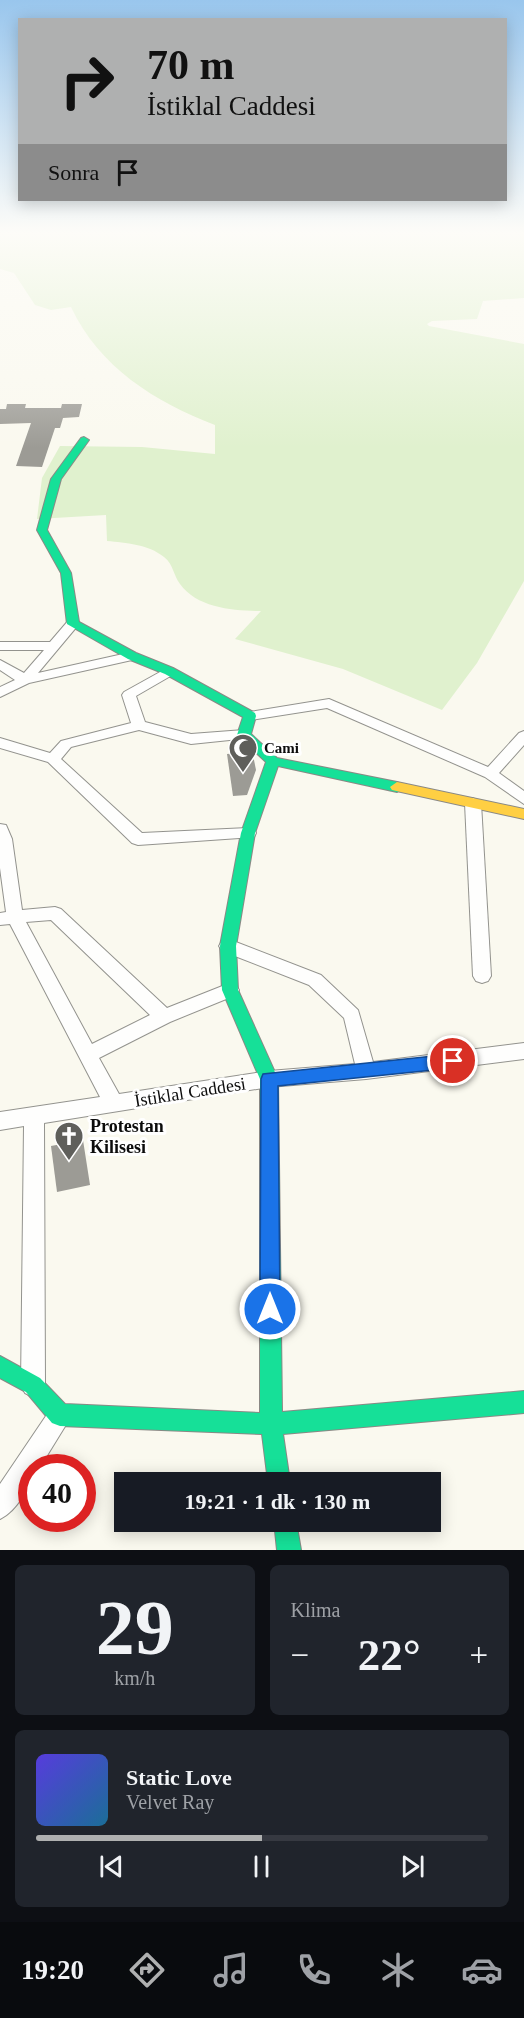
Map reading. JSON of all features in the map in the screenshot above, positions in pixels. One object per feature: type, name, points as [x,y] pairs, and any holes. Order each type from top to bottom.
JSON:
[{"type":"street","points":[[25,680],[73,624],[66,573],[42,530],[56,479],[84,440]]},
{"type":"street","points":[[73,624],[132,656],[169,671],[250,716],[329,703],[490,774],[524,799]]},
{"type":"street","points":[[0,646],[55,646]]},
{"type":"street","points":[[0,693],[25,680],[132,656]]},
{"type":"street","points":[[0,664],[25,680]]},
{"type":"street","points":[[139,725],[129,695],[169,671]]},
{"type":"street","points":[[244,735],[250,716]]},
{"type":"street","points":[[53,759],[66,744],[139,725],[191,739],[244,735],[273,761],[524,814]]},
{"type":"street","points":[[490,774],[524,737]]},
{"type":"street","points":[[0,743],[53,759],[138,839],[249,833]]},
{"type":"street","points":[[273,761],[249,833],[228,946],[230,990],[269,1079],[270,1424],[277,1472]]},
{"type":"street","points":[[473,803],[482,976]]},
{"type":"street","points":[[1,836],[8,918],[89,1054],[114,1104]]},
{"type":"street","points":[[8,918],[55,913],[164,1017]]},
{"type":"street","points":[[228,946],[315,980],[352,1015],[366,1071]]},
{"type":"street","points":[[89,1054],[164,1017],[230,990]]},
{"type":"street","name":"İstiklal Caddesi","points":[[0,1121],[269,1079],[366,1071],[524,1051]]},
{"type":"street","points":[[33,1385],[34,1117]]},
{"type":"street","points":[[0,1366],[33,1385],[60,1415],[270,1424],[524,1402]]},
{"type":"street","points":[[0,1506],[60,1415]]},
{"type":"street","points":[[287,1532],[289,1550]]},
{"type":"green space","points":[[34,303],[482,303],[477,319],[432,321],[427,324],[524,344],[524,581],[477,663],[442,710],[343,669],[235,639],[261,611],[228,609],[196,598],[180,584],[170,563],[158,553],[137,545],[107,541],[106,515],[37,519],[42,478],[60,446],[142,447],[215,454],[215,425],[171,405],[131,380],[97,348],[71,307],[51,310]]},
{"type":"building","points":[[7,404],[26,404],[25,408],[61,408],[62,404],[82,404],[79,417],[63,418],[60,428],[55,428],[42,467],[16,466],[31,423],[0,424],[0,409],[6,409]]},
{"type":"building","name":"Cami","points":[[247,752],[254,760],[256,770],[247,795],[233,796],[227,754]]},
{"type":"building","points":[[83,1140],[90,1185],[57,1192],[51,1146]]},
{"type":"traffic: fast","points":[[84,440],[56,479],[42,530],[66,573],[73,624],[132,656],[169,671],[250,716],[244,735],[273,761],[397,787]]},
{"type":"traffic: fast","points":[[273,761],[248,833],[228,946],[230,990],[269,1079],[271,1424],[278,1472]]},
{"type":"traffic: fast","points":[[0,1366],[33,1385],[60,1415],[271,1424],[524,1402]]},
{"type":"traffic: fast","points":[[287,1532],[289,1550]]},
{"type":"traffic: slow","points":[[397,787],[524,814]]},
{"type":"place","name":"Cami","points":[[243,774]]},
{"type":"place","name":"Protestan Kilisesi","points":[[69,1162]]},
{"type":"route","points":[[270,1309],[269,1079],[453,1061]]}]
